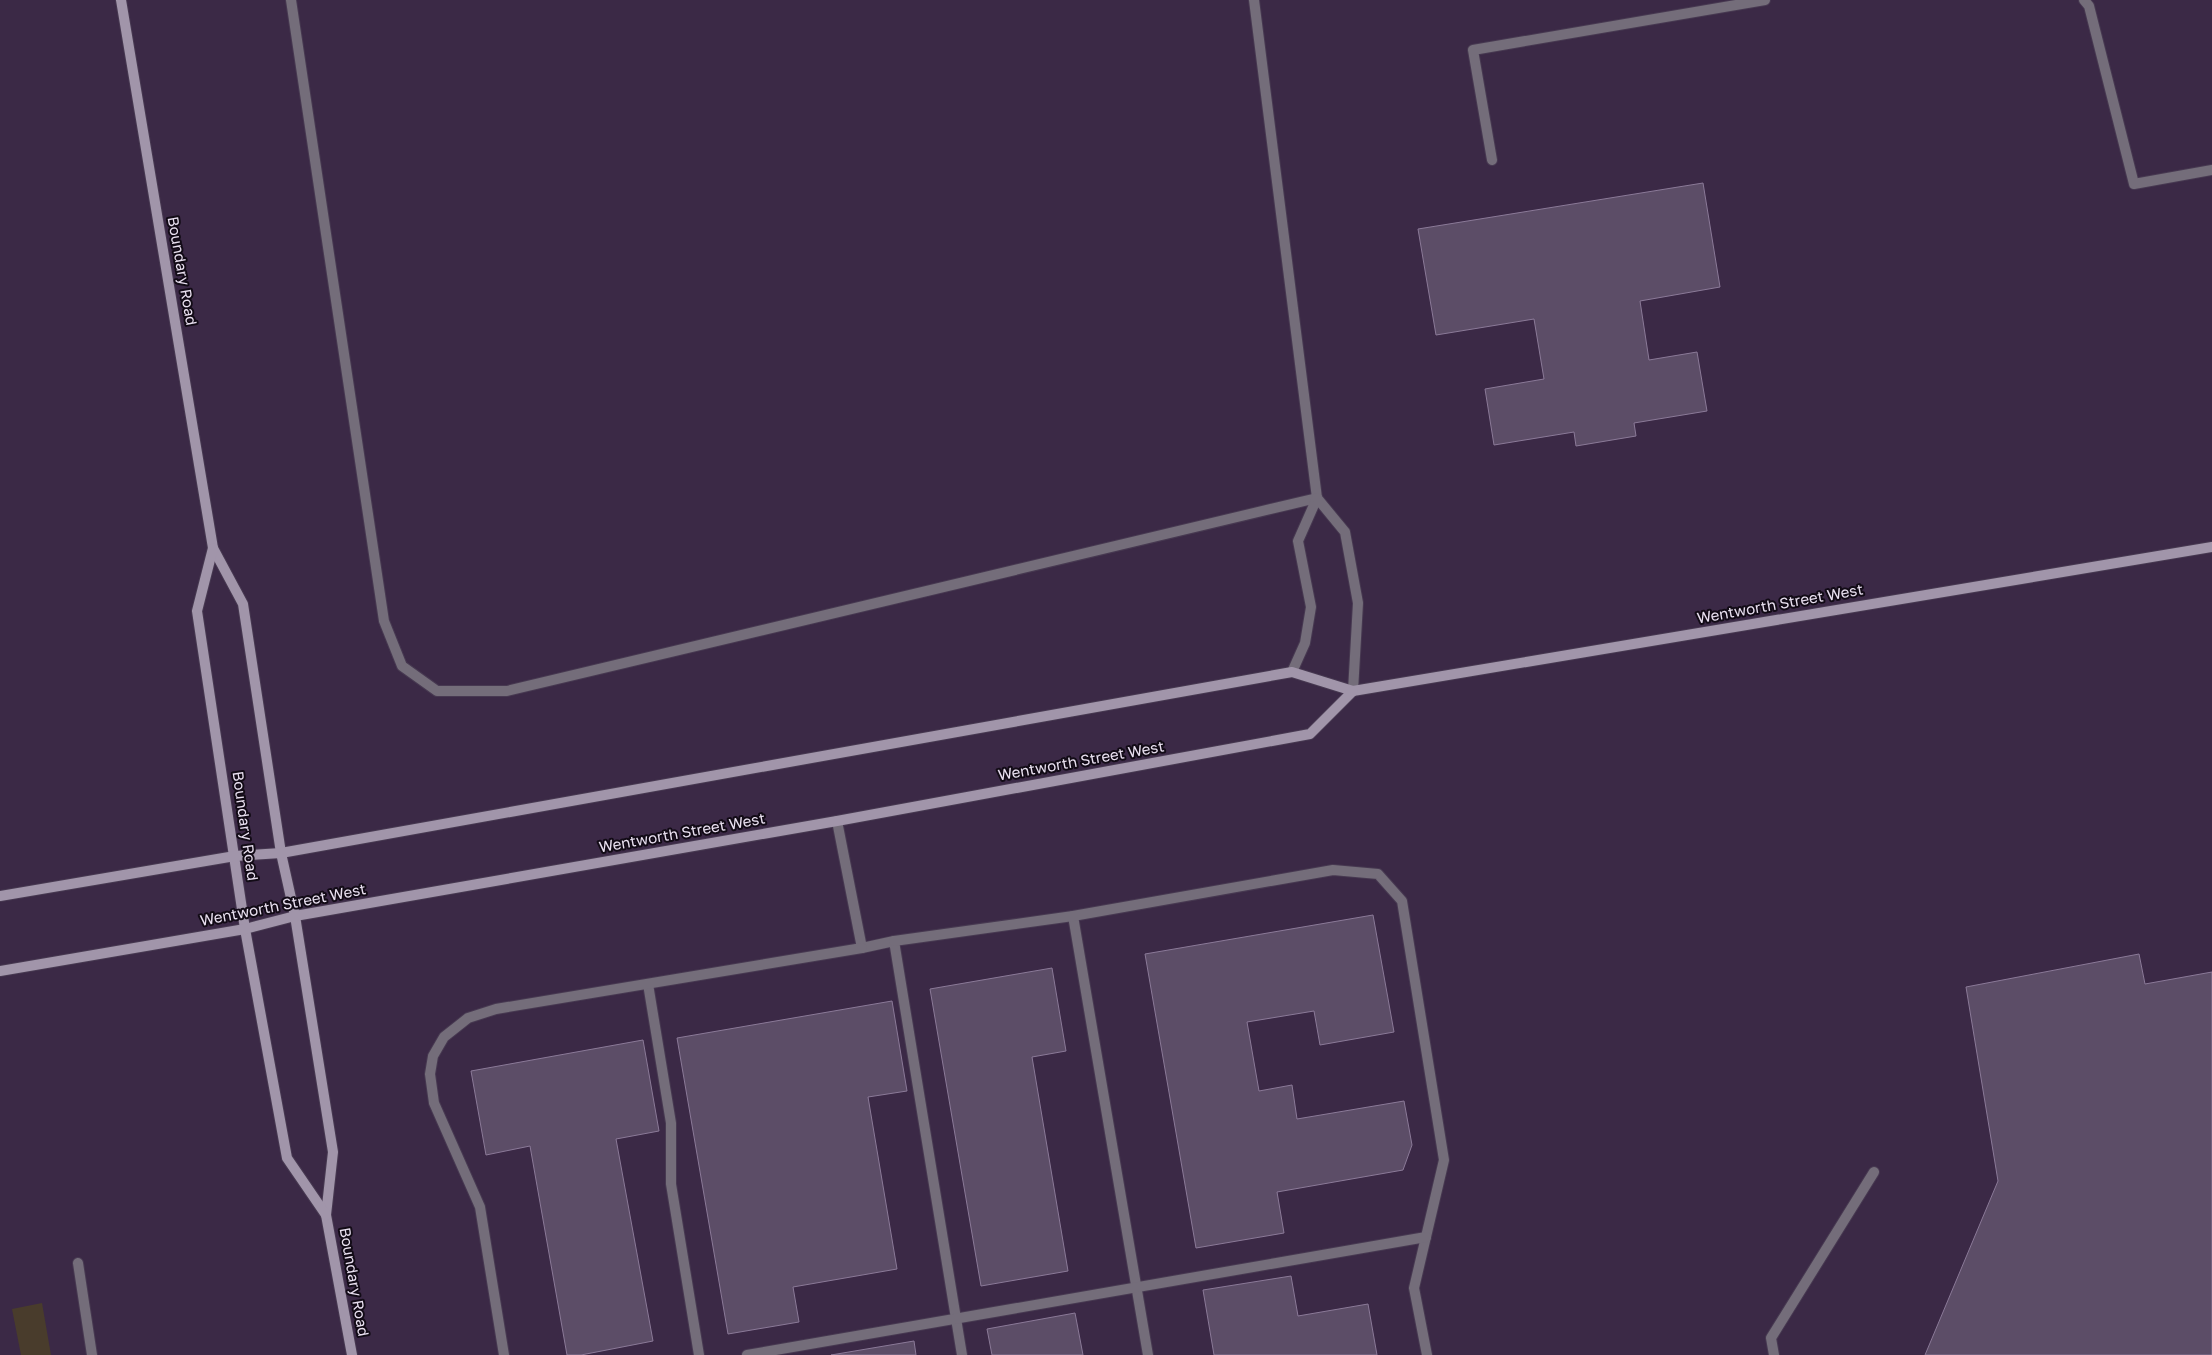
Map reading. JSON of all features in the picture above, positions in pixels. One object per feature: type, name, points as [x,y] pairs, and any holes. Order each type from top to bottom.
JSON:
[{"type":"main road","name":"Boundary Road","points":[[121,0],[213,548],[243,604],[281,853],[295,916],[333,1152],[326,1215],[352,1355]]},
{"type":"main road","name":"Wentworth Street West","points":[[0,896],[235,856],[281,853],[1292,672],[1353,691],[2212,547]]},
{"type":"main road","name":"Boundary Road","points":[[213,548],[198,611],[245,929],[287,1158],[326,1215]]},
{"type":"main road","name":"Wentworth Street West","points":[[0,971],[245,929],[295,916],[837,821],[1310,734],[1353,691]]},
{"type":"lane","points":[[291,0],[384,621],[402,666],[437,691],[507,691],[1317,498]]},
{"type":"lane","points":[[1254,0],[1317,498],[1298,541],[1311,607],[1305,643],[1292,672]]},
{"type":"lane","points":[[1492,160],[1474,50],[1765,0]]},
{"type":"lane","points":[[2084,0],[2089,6],[2134,184],[2212,170]]},
{"type":"lane","points":[[1317,498],[1345,532],[1358,603],[1353,691]]},
{"type":"lane","points":[[837,821],[862,948]]},
{"type":"lane","points":[[504,1355],[480,1208],[434,1103],[430,1074],[433,1056],[444,1037],[468,1018],[496,1009],[862,948],[894,941],[1073,916],[1333,870],[1378,874],[1402,901],[1444,1160],[1414,1288],[1427,1355]]},
{"type":"lane","points":[[1073,916],[1148,1355]]},
{"type":"lane","points":[[894,941],[962,1355]]},
{"type":"lane","points":[[648,984],[671,1123],[671,1184],[699,1355]]},
{"type":"lane","points":[[1774,1355],[1771,1338],[1874,1172]]},
{"type":"lane","points":[[747,1355],[1426,1237]]},
{"type":"lane","points":[[78,1263],[92,1355]]},
{"type":"shaded area","points":[[0,0],[2212,0],[2212,1355],[0,1355]]},
{"type":"shaded area","points":[[42,1303],[51,1355],[21,1355],[12,1309]]},
{"type":"building","points":[[1703,183],[1720,287],[1640,301],[1649,360],[1697,352],[1707,411],[1634,423],[1636,436],[1576,446],[1574,432],[1494,445],[1485,389],[1544,379],[1534,319],[1436,335],[1418,229]]},
{"type":"building","points":[[1373,915],[1394,1032],[1320,1045],[1314,1011],[1247,1022],[1259,1091],[1292,1085],[1297,1119],[1404,1101],[1412,1145],[1403,1170],[1277,1192],[1284,1233],[1196,1248],[1145,954]]},
{"type":"building","points":[[2139,954],[2145,984],[2212,972],[2212,1355],[1925,1355],[1998,1181],[1966,987]]},
{"type":"building","points":[[1052,968],[1066,1051],[1032,1057],[1068,1271],[981,1286],[930,989]]},
{"type":"building","points":[[892,1001],[907,1091],[868,1097],[897,1269],[793,1287],[799,1322],[728,1334],[677,1038]]},
{"type":"building","points":[[643,1040],[659,1131],[616,1139],[653,1341],[581,1355],[567,1355],[530,1146],[486,1155],[471,1071]]},
{"type":"building","points":[[1291,1276],[1298,1316],[1368,1304],[1377,1355],[1214,1355],[1203,1290]]},
{"type":"building","points":[[1075,1313],[1083,1355],[992,1355],[987,1329]]},
{"type":"building","points":[[914,1341],[916,1355],[831,1355]]}]
